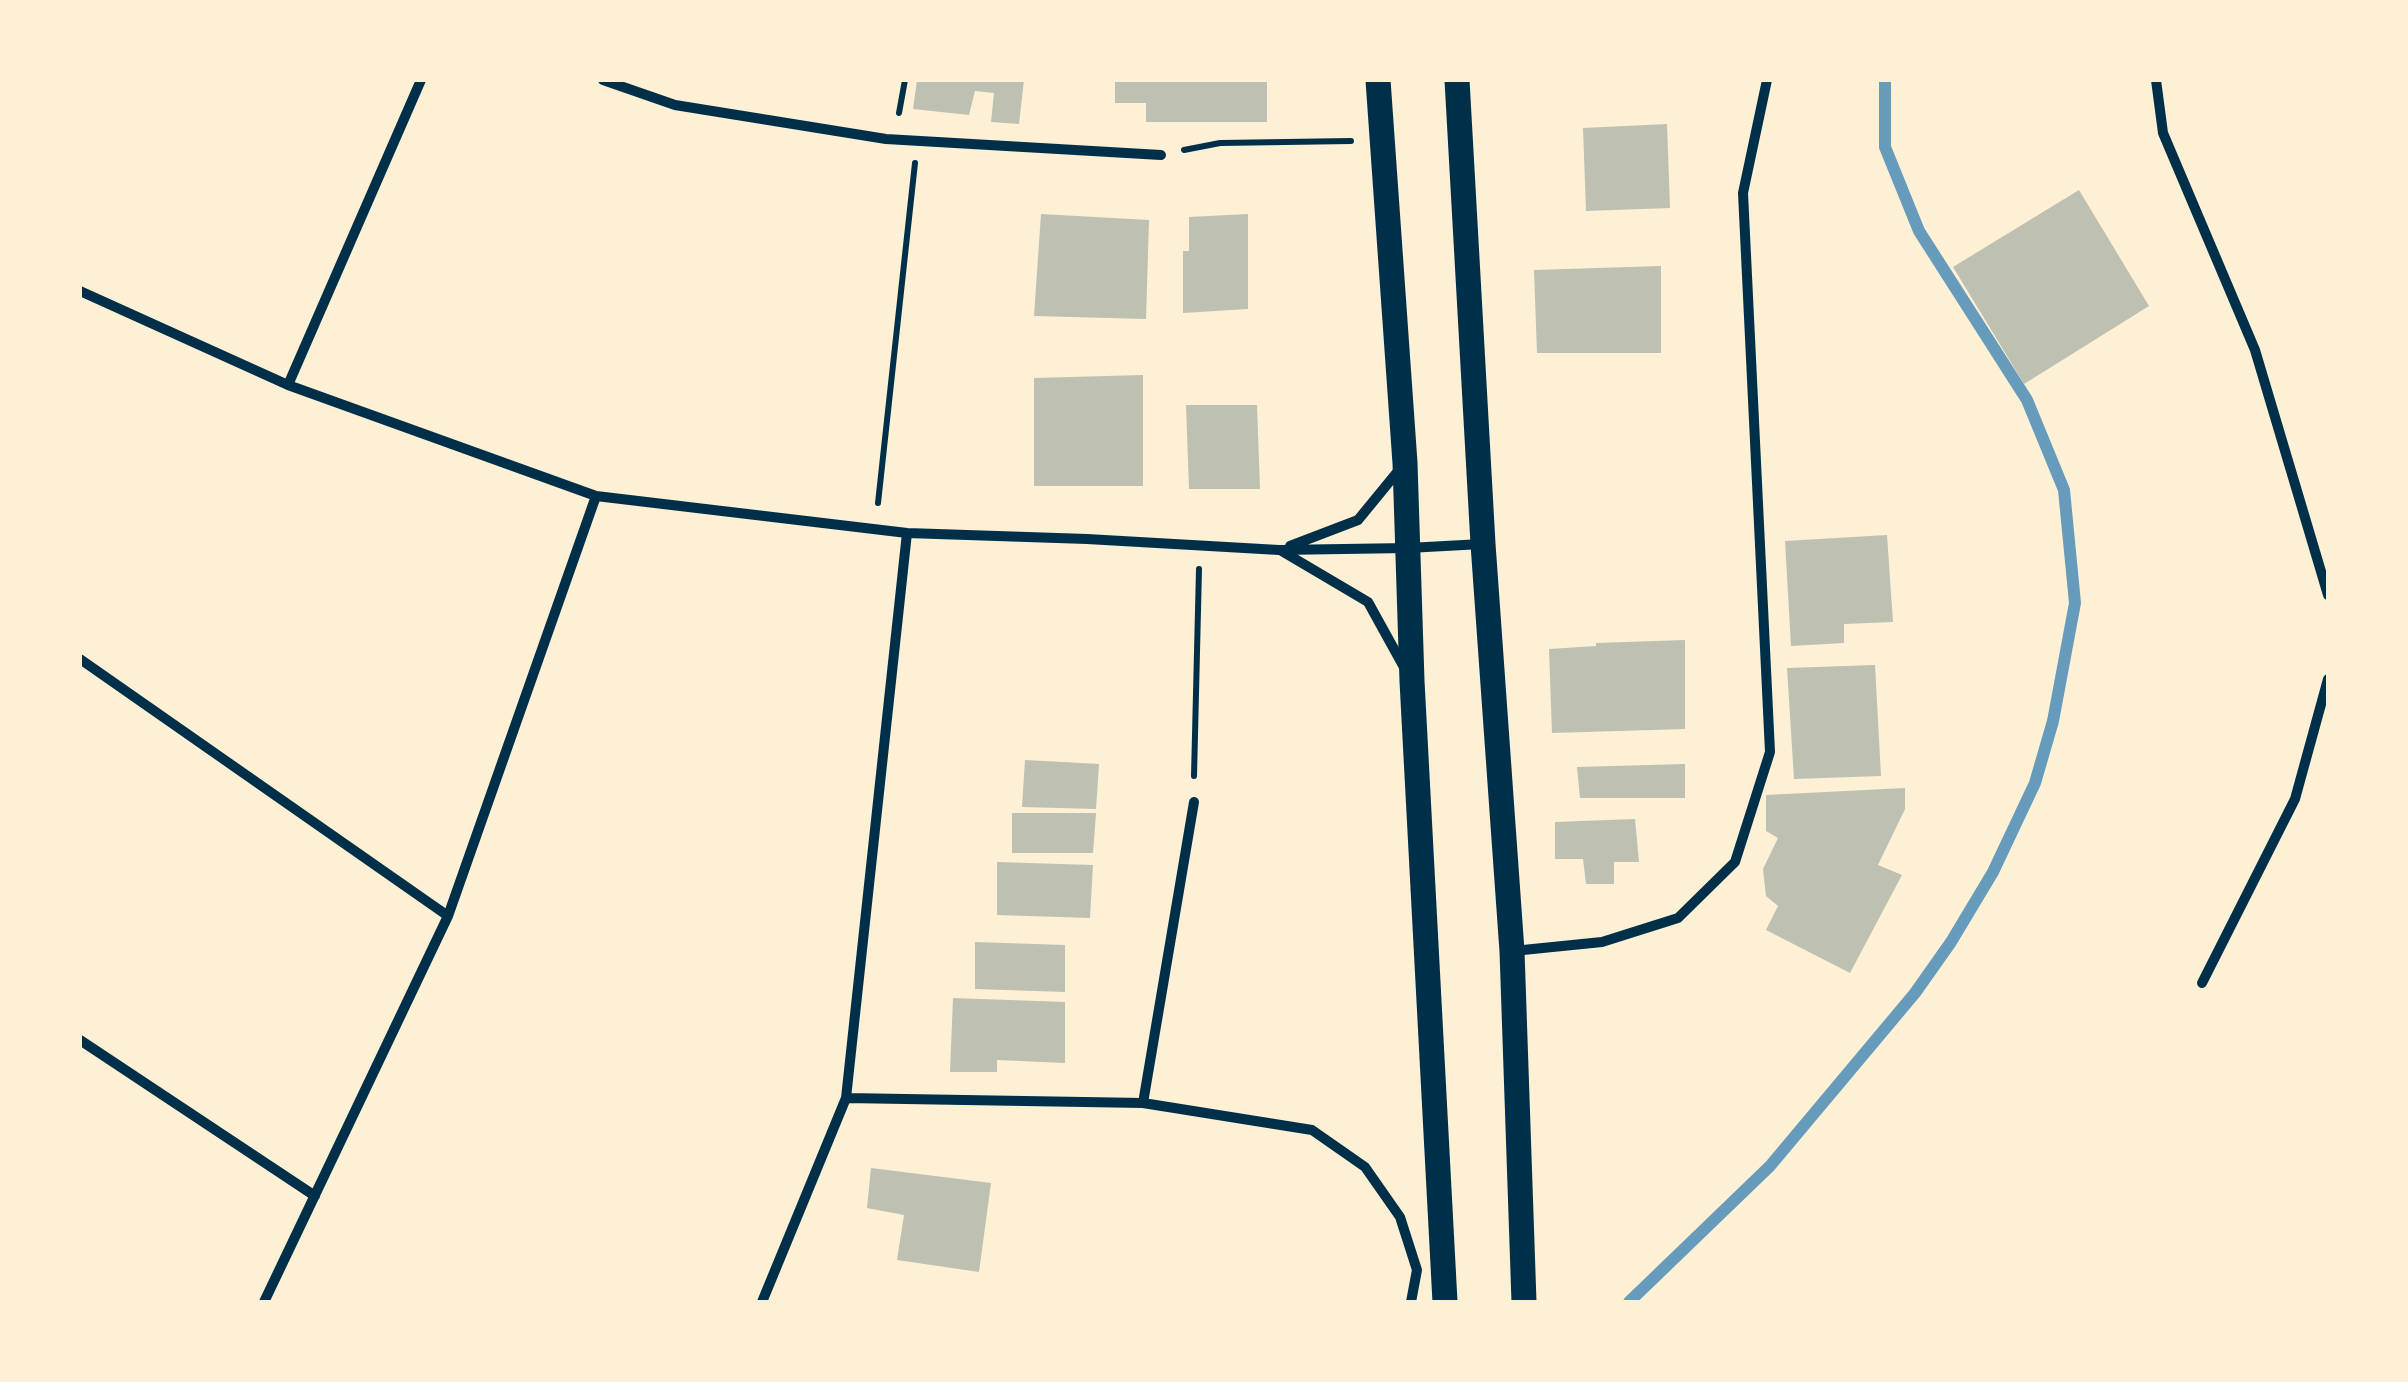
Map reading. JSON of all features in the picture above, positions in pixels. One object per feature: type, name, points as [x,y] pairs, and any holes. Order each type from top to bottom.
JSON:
[{"type":"main road","points":[[1378,80],[1405,463],[1412,682],[1445,1302]]},
{"type":"main road","points":[[1458,80],[1512,951],[1524,1302]]},
{"type":"street","points":[[288,385],[420,80]]},
{"type":"street","points":[[602,80],[675,105],[886,139],[1161,154]]},
{"type":"street","points":[[1512,951],[1602,942],[1678,918],[1735,862],[1770,752],[1743,192],[1766,80]]},
{"type":"street","points":[[2156,80],[2162,133],[2254,350],[2328,595]]},
{"type":"street","points":[[80,292],[288,385],[596,496],[907,533],[1279,550],[1484,544]]},
{"type":"street","points":[[1279,550],[1358,520],[1405,463]]},
{"type":"street","points":[[264,1302],[448,916],[596,496]]},
{"type":"street","points":[[762,1302],[846,1098],[907,533]]},
{"type":"street","points":[[1279,550],[1368,602],[1412,682]]},
{"type":"street","points":[[80,659],[448,916]]},
{"type":"street","points":[[2202,982],[2295,799],[2328,679]]},
{"type":"street","points":[[1143,1103],[1194,802]]},
{"type":"street","points":[[80,1040],[314,1196]]},
{"type":"street","points":[[846,1098],[1143,1103],[1312,1130],[1365,1167],[1400,1217],[1418,1270],[1411,1302]]},
{"type":"path","points":[[875,530],[918,140]]},
{"type":"path","points":[[1161,154],[1220,142],[1382,141]]},
{"type":"path","points":[[1194,802],[1199,545]]},
{"type":"building","points":[[917,80],[1024,80],[1019,124],[991,122],[994,93],[975,91],[969,115],[913,109]]},
{"type":"building","points":[[1115,80],[1267,80],[1267,122],[1146,122],[1146,103],[1115,103]]},
{"type":"building","points":[[1667,124],[1670,208],[1586,211],[1583,128]]},
{"type":"building","points":[[2079,190],[2149,306],[2024,384],[1953,267]]},
{"type":"building","points":[[1041,214],[1149,220],[1146,319],[1034,316]]},
{"type":"building","points":[[1248,214],[1248,309],[1183,313],[1183,251],[1189,251],[1189,217]]},
{"type":"building","points":[[1661,266],[1661,353],[1537,353],[1534,270]]},
{"type":"building","points":[[1143,375],[1143,486],[1034,486],[1034,378]]},
{"type":"building","points":[[1186,405],[1257,405],[1260,489],[1189,489]]},
{"type":"building","points":[[1887,535],[1893,622],[1844,624],[1844,643],[1791,646],[1785,541]]},
{"type":"building","points":[[1685,640],[1685,729],[1552,733],[1549,649]]},
{"type":"building","points":[[1875,665],[1881,776],[1794,779],[1787,668]]},
{"type":"building","points":[[1025,760],[1099,764],[1096,809],[1022,807]]},
{"type":"building","points":[[1685,764],[1685,798],[1580,798],[1577,767]]},
{"type":"building","points":[[1905,788],[1905,809],[1878,865],[1902,875],[1850,973],[1766,930],[1778,906],[1766,896],[1763,869],[1778,838],[1766,831],[1766,795]]},
{"type":"building","points":[[1012,813],[1096,813],[1093,853],[1012,853]]},
{"type":"building","points":[[1635,819],[1639,862],[1614,862],[1614,884],[1586,884],[1583,859],[1555,859],[1555,822]]},
{"type":"building","points":[[997,862],[1093,865],[1090,918],[997,915]]},
{"type":"building","points":[[975,942],[1065,945],[1065,992],[975,989]]},
{"type":"building","points":[[953,998],[1065,1002],[1065,1063],[997,1060],[997,1072],[950,1072]]},
{"type":"building","points":[[871,1168],[991,1183],[979,1272],[897,1260],[904,1215],[867,1208]]},
{"type":"waterway","points":[[1629,1302],[1770,1166],[1915,993],[1993,872],[2035,783],[2053,721],[2075,603],[2064,490],[2027,400],[1919,231],[1885,147],[1885,80]]}]
